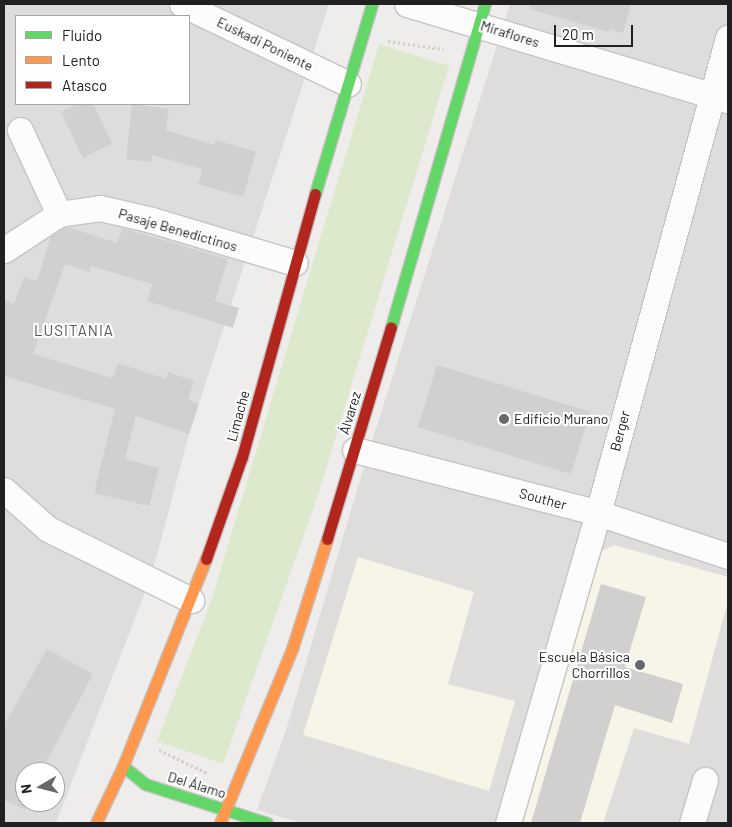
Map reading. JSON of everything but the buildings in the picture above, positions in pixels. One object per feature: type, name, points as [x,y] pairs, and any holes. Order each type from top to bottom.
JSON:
[{"type":"main road","name":"Limache","points":[[96,823],[131,748],[191,600],[242,457],[295,263],[372,4]]},
{"type":"main road","name":"Álvarez","points":[[220,823],[292,649],[354,450],[482,14]]},
{"type":"main road","name":"Del Álamo","points":[[123,766],[145,784],[267,823]]},
{"type":"street","name":"Euskadi Poniente","points":[[182,4],[348,84]]},
{"type":"street","name":"Miraflores","points":[[407,4],[482,14],[719,98]]},
{"type":"street","name":"Berger","points":[[508,823],[719,98],[728,37]]},
{"type":"street","points":[[20,130],[59,214]]},
{"type":"street","name":"Pasaje Benedictinos","points":[[4,250],[59,214],[100,208],[152,220],[295,263]]},
{"type":"street","name":"Souther","points":[[354,450],[598,513],[728,556]]},
{"type":"street","points":[[4,490],[48,529],[191,600]]},
{"type":"street","points":[[692,823],[705,780]]},
{"type":"path","points":[[363,34],[379,40],[471,54]]},
{"type":"path","points":[[131,748],[158,749],[236,786]]},
{"type":"shaded area","points":[[4,4],[329,4],[189,434],[152,574],[65,800],[65,762],[15,762],[15,812],[60,812],[56,823],[4,823]]},
{"type":"shaded area","points":[[510,4],[728,4],[728,823],[301,823],[257,810],[287,727],[359,483]]},
{"type":"shaded area","name":"Escuela Básica Chorrillos","points":[[614,545],[728,577],[728,601],[689,744],[634,728],[603,823],[523,823],[602,551]]},
{"type":"shaded area","points":[[358,557],[474,592],[448,684],[515,701],[489,791],[303,735]]},
{"type":"green space","points":[[379,44],[449,66],[317,498],[223,764],[157,741],[211,601]]},
{"type":"traffic: fast","points":[[315,194],[372,4]]},
{"type":"traffic: fast","points":[[391,327],[485,4]]},
{"type":"traffic: fast","points":[[123,766],[145,784],[267,823]]},
{"type":"traffic: slow","points":[[220,823],[292,649],[327,539]]},
{"type":"traffic: slow","points":[[96,823],[123,766],[206,559]]},
{"type":"traffic: jam","points":[[206,559],[242,457],[315,194]]},
{"type":"traffic: jam","points":[[327,539],[391,327]]},
{"type":"place","name":"Edificio Murano","points":[[504,419]]},
{"type":"place","name":"Escuela Básica Chorrillos","points":[[640,665]]},
{"type":"district","name":"LUSITANIA","points":[[74,331]]}]
